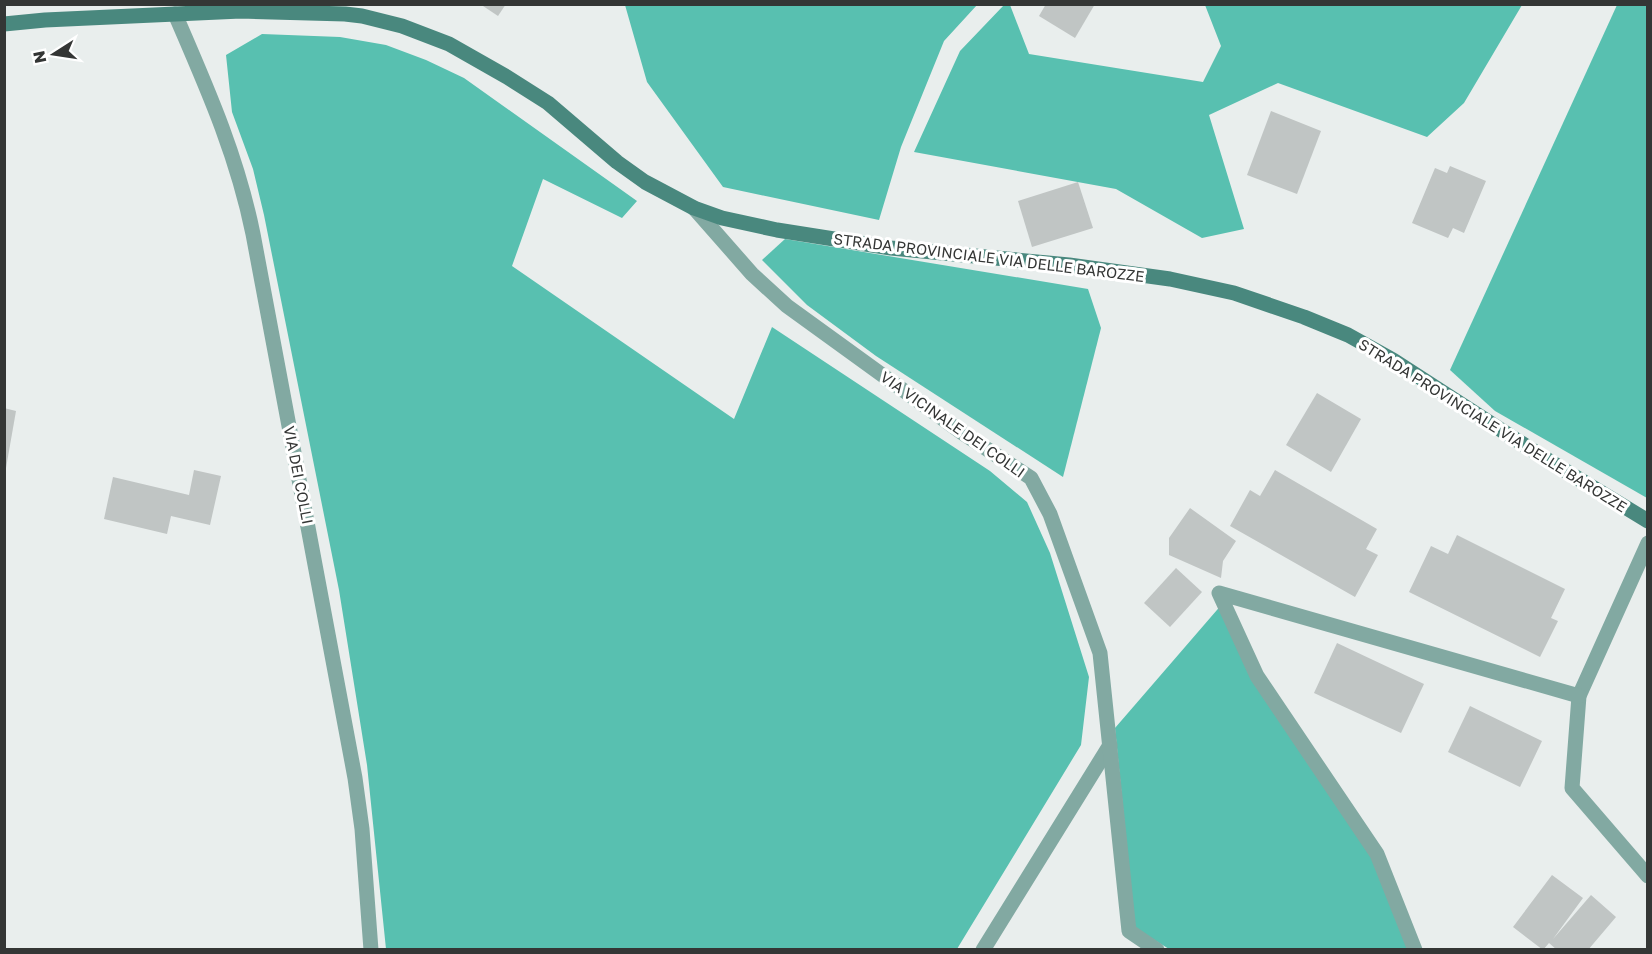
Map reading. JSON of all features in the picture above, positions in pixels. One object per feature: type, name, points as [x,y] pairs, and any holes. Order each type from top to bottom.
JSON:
[{"type":"main road","name":"STRADA PROVINCIALE VIA DELLE BAROZZE","points":[[4,24],[241,12],[345,14],[422,32],[473,57],[523,87],[548,104],[630,171],[694,208],[742,223],[840,241],[920,252],[1101,268],[1214,288],[1333,328],[1381,353],[1437,387],[1546,459],[1647,521]]},
{"type":"street","name":"VIA DEI COLLI","points":[[175,14],[226,134],[254,234],[355,778],[362,829],[371,950]]},
{"type":"street","name":"VIA VICINALE DEI COLLI","points":[[694,208],[752,274],[787,306],[961,432],[1031,478],[1050,514],[1100,653],[1129,931],[1157,950]]},
{"type":"street","points":[[1647,543],[1579,696],[1572,788],[1647,876]]},
{"type":"street","points":[[1415,950],[1377,854],[1257,676],[1219,593],[1579,696]]},
{"type":"street","points":[[983,950],[1110,745]]},
{"type":"green space","points":[[625,4],[977,5],[944,41],[901,147],[879,220],[723,187],[647,82]]},
{"type":"green space","points":[[1004,5],[1010,5],[1029,54],[1203,82],[1221,46],[1205,5],[1522,5],[1464,103],[1427,137],[1278,83],[1209,115],[1244,229],[1202,238],[1116,189],[914,152],[960,51]]},
{"type":"green space","points":[[1617,5],[1647,5],[1647,498],[1495,411],[1450,370]]},
{"type":"green space","points":[[262,34],[340,37],[386,45],[426,60],[464,78],[637,201],[622,218],[543,179],[512,266],[734,419],[772,327],[990,471],[1027,502],[1050,553],[1089,677],[1081,745],[957,949],[386,949],[367,765],[339,590],[264,215],[253,169],[232,112],[226,55]]},
{"type":"green space","points":[[785,239],[1088,289],[1101,328],[1063,477],[876,356],[807,305],[762,260]]},
{"type":"green space","points":[[1223,603],[1257,676],[1377,854],[1414,949],[1169,949],[1135,928],[1115,728]]},
{"type":"building","points":[[480,4],[506,4],[498,16]]},
{"type":"building","points":[[1046,4],[1095,4],[1075,38],[1039,16]]},
{"type":"building","points":[[1271,111],[1321,131],[1297,194],[1247,175]]},
{"type":"building","points":[[1450,166],[1486,181],[1464,233],[1453,228],[1448,238],[1412,223],[1435,168],[1447,173]]},
{"type":"building","points":[[1078,182],[1093,228],[1032,247],[1018,201]]},
{"type":"building","points":[[1317,393],[1361,419],[1331,472],[1286,445]]},
{"type":"building","points":[[4,408],[16,411],[6,468],[4,468]]},
{"type":"building","points":[[194,470],[221,476],[210,525],[171,516],[167,534],[104,519],[113,477],[189,495]]},
{"type":"building","points":[[1275,470],[1377,529],[1366,549],[1378,555],[1355,597],[1230,526],[1250,490],[1260,496]]},
{"type":"building","points":[[1190,508],[1236,541],[1223,561],[1221,578],[1169,555],[1169,538]]},
{"type":"building","points":[[1457,535],[1565,589],[1551,618],[1558,621],[1540,657],[1409,592],[1431,546],[1448,554]]},
{"type":"building","points":[[1176,568],[1202,592],[1170,627],[1144,603]]},
{"type":"building","points":[[1337,643],[1424,684],[1401,733],[1314,693]]},
{"type":"building","points":[[1470,706],[1542,741],[1520,787],[1448,752]]},
{"type":"building","points":[[1552,875],[1583,898],[1553,939],[1591,895],[1616,917],[1588,950],[1557,950],[1549,943],[1543,950],[1513,927]]}]
